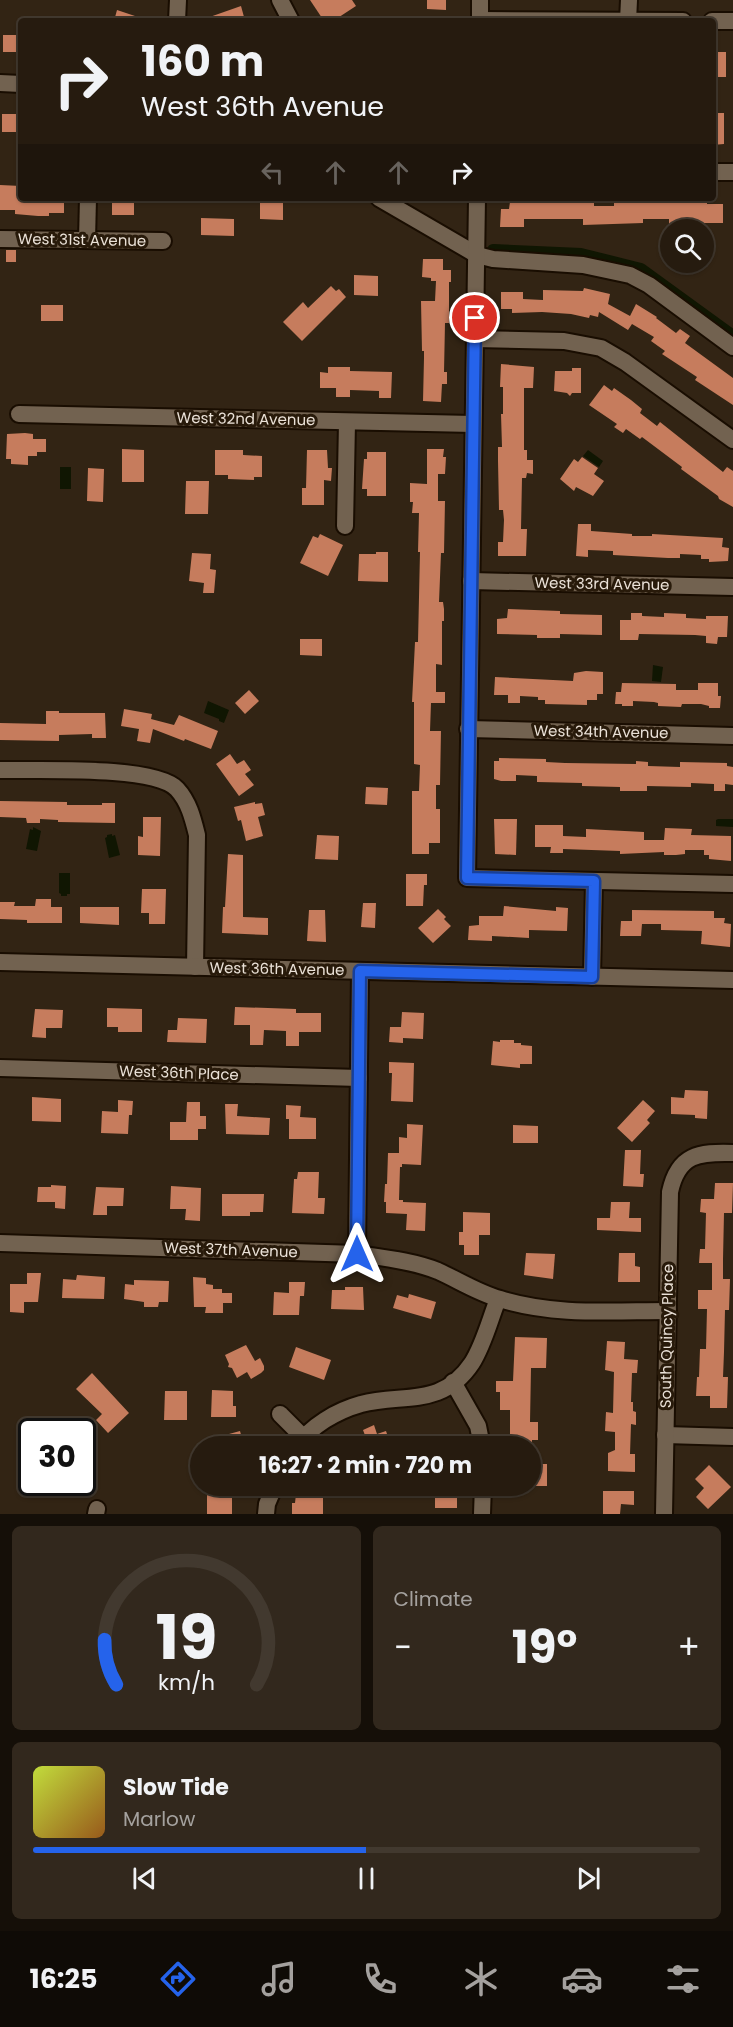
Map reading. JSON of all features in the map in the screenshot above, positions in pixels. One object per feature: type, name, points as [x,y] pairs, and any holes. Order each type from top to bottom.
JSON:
[{"type":"street","points":[[177,18],[178,0]]},
{"type":"street","points":[[280,0],[289,18]]},
{"type":"street","points":[[480,0],[480,18]]},
{"type":"street","points":[[628,18],[629,0]]},
{"type":"street","points":[[716,21],[733,21]]},
{"type":"street","points":[[0,83],[18,84]]},
{"type":"street","points":[[716,172],[733,172]]},
{"type":"street","points":[[87,240],[88,201]]},
{"type":"street","points":[[384,201],[477,255],[493,259],[583,265],[630,275],[649,285],[733,347]]},
{"type":"street","points":[[477,201],[467,878],[733,884]]},
{"type":"street","name":"West 31st Avenue","points":[[0,239],[163,241]]},
{"type":"street","points":[[475,339],[564,341],[601,348],[625,362],[733,440]]},
{"type":"street","name":"West 32nd Avenue","points":[[19,414],[473,424]]},
{"type":"street","points":[[345,526],[347,422]]},
{"type":"street","name":"West 33rd Avenue","points":[[471,581],[733,587]]},
{"type":"street","name":"West 34th Avenue","points":[[468,729],[733,736]]},
{"type":"street","points":[[0,770],[127,773],[162,780],[176,788],[192,815],[197,835],[195,967]]},
{"type":"street","points":[[592,977],[594,881]]},
{"type":"street","name":"West 36th Avenue","points":[[0,962],[733,980]]},
{"type":"street","points":[[357,1254],[360,971]]},
{"type":"street","name":"West 36th Place","points":[[0,1068],[359,1078]]},
{"type":"street","name":"South Quincy Place","points":[[664,1514],[670,1192],[677,1171],[692,1156],[733,1153]]},
{"type":"street","name":"West 37th Avenue","points":[[0,1243],[357,1254],[435,1270],[498,1299],[531,1307],[566,1311],[668,1311]]},
{"type":"street","points":[[306,1436],[335,1414],[362,1404],[414,1399],[436,1393],[453,1382],[472,1363],[498,1299]]},
{"type":"street","points":[[453,1382],[478,1426],[480,1436]]},
{"type":"street","points":[[280,1414],[296,1436]]},
{"type":"street","points":[[665,1435],[733,1437]]},
{"type":"street","points":[[266,1514],[270,1496]]},
{"type":"street","points":[[482,1514],[483,1496]]},
{"type":"shaded area","points":[[588,450],[603,461],[599,467],[583,456]]},
{"type":"shaded area","points":[[60,467],[71,467],[71,489],[60,489]]},
{"type":"shaded area","points":[[653,665],[663,667],[661,682],[652,681]]},
{"type":"shaded area","points":[[208,701],[229,710],[224,723],[204,713]]},
{"type":"shaded area","points":[[718,819],[733,819],[733,827],[716,826]]},
{"type":"shaded area","points":[[33,827],[41,831],[37,851],[26,849],[30,829],[33,830]]},
{"type":"shaded area","points":[[112,834],[112,836],[115,835],[120,855],[109,858],[105,838]]},
{"type":"shaded area","points":[[59,873],[70,873],[70,894],[67,896],[61,896],[59,893]]},
{"type":"building","points":[[310,0],[352,0],[356,6],[338,18],[322,18]]},
{"type":"building","points":[[427,0],[446,0],[446,10],[427,9]]},
{"type":"building","points":[[241,6],[244,17],[241,18],[207,18]]},
{"type":"building","points":[[117,10],[141,18],[115,18]]},
{"type":"building","points":[[3,35],[18,35],[18,52],[3,52]]},
{"type":"building","points":[[716,52],[726,52],[726,77],[716,77]]},
{"type":"building","points":[[716,113],[724,113],[724,144],[716,145]]},
{"type":"building","points":[[2,114],[18,114],[18,132],[2,132]]},
{"type":"building","points":[[0,185],[18,186],[18,201],[64,201],[64,213],[49,213],[49,216],[15,214],[15,210],[0,210]]},
{"type":"building","points":[[112,201],[134,201],[134,215],[112,215]]},
{"type":"building","points":[[260,201],[283,201],[283,220],[260,219]]},
{"type":"building","points":[[594,201],[594,206],[614,206],[614,201],[669,203],[669,201],[707,201],[707,204],[723,204],[723,223],[714,223],[714,219],[643,219],[643,223],[583,225],[583,219],[524,219],[524,227],[500,227],[501,209],[509,209],[510,202]]},
{"type":"building","points":[[201,218],[234,219],[234,236],[201,235]]},
{"type":"building","points":[[6,250],[16,250],[16,262],[6,262]]},
{"type":"building","points":[[423,259],[443,259],[443,270],[451,270],[449,323],[445,323],[444,372],[447,372],[447,384],[442,384],[441,402],[423,401],[424,351],[422,351],[421,301],[435,301],[436,281],[422,277]]},
{"type":"building","points":[[354,275],[378,276],[378,296],[354,295]]},
{"type":"building","points":[[331,286],[336,291],[339,289],[346,297],[302,341],[283,322],[303,302],[308,308]]},
{"type":"building","points":[[584,288],[610,294],[608,304],[630,316],[636,304],[657,317],[676,333],[680,329],[690,336],[685,343],[733,378],[733,405],[695,380],[697,377],[662,354],[665,351],[651,341],[654,337],[632,324],[628,330],[599,312],[598,317],[590,315],[589,318],[542,312],[512,313],[512,309],[501,309],[501,292],[523,292],[523,299],[543,300],[543,290],[583,291]]},
{"type":"building","points":[[41,305],[63,305],[63,321],[41,321]]},
{"type":"building","points":[[501,364],[534,367],[533,388],[524,388],[524,450],[527,450],[527,460],[533,460],[533,474],[527,473],[526,478],[522,478],[521,529],[527,529],[526,556],[498,556],[498,542],[503,542],[504,520],[503,510],[499,510],[498,461],[498,447],[502,447]]},
{"type":"building","points":[[328,367],[350,367],[350,371],[392,372],[391,398],[379,398],[379,391],[350,390],[350,397],[336,397],[336,388],[320,388],[320,372],[328,373]]},
{"type":"building","points":[[572,368],[581,368],[581,393],[572,393],[570,396],[567,393],[554,391],[555,371],[572,371]]},
{"type":"building","points":[[604,385],[612,391],[614,388],[631,400],[642,409],[640,413],[657,426],[660,422],[723,472],[727,467],[733,471],[733,507],[719,499],[642,437],[640,439],[626,429],[623,433],[614,427],[617,424],[589,405]]},
{"type":"building","points":[[7,434],[33,434],[33,439],[46,439],[46,452],[37,452],[37,456],[28,456],[28,465],[11,464],[11,459],[6,459]]},
{"type":"building","points":[[122,449],[144,450],[144,482],[122,482]]},
{"type":"building","points":[[427,449],[444,449],[443,457],[446,457],[445,474],[438,474],[438,501],[445,501],[444,553],[441,553],[439,602],[443,602],[444,621],[442,621],[442,665],[436,664],[436,692],[445,692],[445,703],[431,703],[430,731],[441,731],[440,785],[436,785],[436,809],[440,809],[440,843],[429,843],[429,854],[412,854],[412,791],[419,791],[420,765],[414,764],[414,702],[412,702],[415,642],[418,642],[420,552],[418,552],[419,513],[412,513],[410,483],[427,484]]},
{"type":"building","points":[[215,450],[243,450],[243,455],[262,456],[262,477],[254,477],[254,480],[228,479],[228,475],[215,475]]},
{"type":"building","points":[[307,450],[327,450],[328,468],[332,468],[331,481],[324,480],[324,505],[302,505],[302,488],[306,488]]},
{"type":"building","points":[[367,452],[386,452],[386,496],[367,496],[367,489],[362,489],[364,459],[367,459]]},
{"type":"building","points":[[582,457],[598,468],[594,474],[604,481],[593,496],[576,487],[574,491],[560,479],[574,459],[578,462]]},
{"type":"building","points":[[88,468],[104,469],[103,502],[87,501]]},
{"type":"building","points":[[186,481],[209,481],[208,514],[185,514]]},
{"type":"building","points":[[578,524],[591,524],[591,531],[632,534],[632,536],[652,536],[652,534],[723,538],[722,547],[729,548],[728,561],[709,562],[709,559],[701,559],[701,555],[680,554],[680,558],[668,558],[613,555],[613,551],[588,550],[588,557],[576,556]]},
{"type":"building","points":[[320,534],[343,545],[328,576],[300,563],[313,536],[318,538]]},
{"type":"building","points":[[376,552],[388,552],[388,582],[358,581],[359,554],[376,554]]},
{"type":"building","points":[[192,553],[211,554],[210,569],[216,570],[214,593],[203,593],[204,583],[189,581]]},
{"type":"building","points":[[508,609],[602,615],[602,635],[560,634],[560,638],[537,638],[537,635],[497,634],[497,619],[507,618]]},
{"type":"building","points":[[631,613],[664,617],[664,613],[686,614],[686,618],[706,619],[706,616],[728,616],[727,637],[718,637],[717,644],[706,643],[706,636],[695,635],[639,634],[638,640],[620,640],[620,620],[631,620]]},
{"type":"building","points":[[300,639],[322,639],[322,656],[300,655]]},
{"type":"building","points":[[603,672],[603,694],[597,694],[597,700],[587,700],[587,705],[545,704],[545,700],[538,700],[538,697],[520,696],[520,703],[508,703],[508,695],[494,695],[495,677],[573,681],[574,673]]},
{"type":"building","points":[[622,683],[676,684],[676,690],[698,690],[698,683],[718,683],[718,696],[721,696],[720,708],[709,708],[701,704],[682,704],[681,707],[658,706],[658,703],[654,702],[633,701],[633,706],[622,706],[622,704],[615,704],[616,692],[621,692]]},
{"type":"building","points":[[249,690],[259,701],[245,714],[235,703]]},
{"type":"building","points":[[124,709],[152,714],[151,719],[174,725],[179,715],[218,731],[211,749],[153,729],[150,743],[137,741],[139,729],[121,726]]},
{"type":"building","points":[[46,711],[105,713],[106,738],[92,738],[92,734],[59,735],[59,741],[0,740],[0,723],[46,724]]},
{"type":"building","points":[[230,754],[237,764],[244,760],[251,770],[245,774],[254,785],[239,796],[216,764]]},
{"type":"building","points":[[499,758],[546,759],[546,762],[565,763],[636,764],[636,761],[648,762],[648,766],[680,767],[680,762],[727,763],[727,766],[733,767],[733,785],[725,784],[725,791],[714,791],[714,784],[691,783],[691,787],[647,786],[647,791],[620,791],[620,787],[537,782],[537,776],[516,775],[516,781],[501,781],[494,779],[494,761],[499,761]]},
{"type":"building","points":[[366,787],[388,788],[387,805],[365,804]]},
{"type":"building","points":[[0,801],[67,802],[67,805],[115,803],[115,823],[58,822],[58,820],[40,819],[40,823],[27,823],[26,818],[0,817]]},
{"type":"building","points":[[255,802],[255,804],[262,803],[265,815],[258,817],[263,836],[246,841],[241,820],[238,821],[234,807]]},
{"type":"building","points":[[143,817],[161,817],[160,856],[138,855],[138,836],[143,837]]},
{"type":"building","points":[[494,819],[517,819],[516,855],[495,854]]},
{"type":"building","points":[[535,825],[563,825],[563,836],[586,837],[586,829],[644,832],[644,840],[664,840],[665,828],[692,829],[691,835],[731,836],[731,861],[709,859],[709,855],[704,855],[704,850],[685,850],[685,854],[676,855],[664,855],[664,852],[620,854],[620,851],[563,849],[563,853],[550,853],[551,847],[535,847]]},
{"type":"building","points":[[317,835],[339,836],[338,860],[315,859]]},
{"type":"building","points":[[228,854],[243,855],[243,917],[268,918],[268,935],[222,933]]},
{"type":"building","points":[[406,874],[427,874],[423,906],[406,906]]},
{"type":"building","points":[[142,889],[166,889],[165,924],[149,924],[149,913],[141,913]]},
{"type":"building","points":[[36,899],[51,899],[51,907],[62,907],[62,923],[27,923],[27,920],[0,919],[0,902],[15,902],[14,906],[35,906]]},
{"type":"building","points":[[363,903],[376,903],[375,928],[361,927]]},
{"type":"building","points":[[504,906],[556,911],[556,907],[568,908],[567,931],[529,930],[529,938],[492,936],[492,941],[468,940],[469,926],[479,925],[479,916],[503,916]]},
{"type":"building","points":[[80,907],[119,907],[119,925],[80,923]]},
{"type":"building","points":[[438,909],[451,926],[433,943],[418,928]]},
{"type":"building","points":[[309,910],[325,910],[326,942],[307,941]]},
{"type":"building","points":[[632,910],[714,911],[714,918],[725,918],[724,923],[731,924],[730,947],[701,944],[702,931],[661,930],[661,924],[642,924],[641,936],[620,936],[621,921],[632,921]]},
{"type":"building","points":[[235,1007],[296,1009],[296,1013],[321,1013],[321,1032],[299,1032],[299,1046],[286,1046],[286,1031],[264,1030],[263,1045],[250,1045],[250,1025],[234,1025]]},
{"type":"building","points":[[107,1008],[142,1009],[142,1032],[118,1032],[118,1027],[107,1027]]},
{"type":"building","points":[[35,1009],[63,1010],[62,1028],[46,1028],[46,1038],[32,1037]]},
{"type":"building","points":[[402,1012],[424,1013],[423,1039],[403,1038],[403,1043],[389,1042],[390,1027],[401,1027]]},
{"type":"building","points":[[178,1018],[207,1019],[206,1043],[167,1042],[168,1030],[177,1030]]},
{"type":"building","points":[[500,1040],[514,1040],[514,1043],[532,1046],[532,1064],[520,1064],[520,1068],[491,1065],[493,1041],[500,1042]]},
{"type":"building","points":[[389,1062],[414,1063],[413,1102],[391,1101],[392,1073],[389,1073]]},
{"type":"building","points":[[685,1090],[708,1091],[707,1119],[695,1118],[695,1115],[671,1114],[671,1097],[684,1098]]},
{"type":"building","points":[[32,1097],[61,1099],[61,1122],[32,1121]]},
{"type":"building","points":[[118,1100],[133,1101],[132,1115],[129,1115],[128,1134],[101,1133],[102,1111],[118,1112]]},
{"type":"building","points":[[643,1100],[655,1111],[647,1120],[650,1123],[632,1142],[617,1128]]},
{"type":"building","points":[[187,1102],[200,1102],[200,1116],[206,1116],[206,1129],[198,1129],[198,1140],[170,1140],[170,1122],[186,1122]]},
{"type":"building","points":[[225,1104],[238,1104],[237,1116],[270,1118],[269,1135],[226,1134]]},
{"type":"building","points":[[286,1105],[301,1106],[300,1117],[316,1118],[316,1139],[289,1139]]},
{"type":"building","points":[[407,1124],[423,1125],[421,1165],[402,1164],[400,1167],[399,1200],[426,1203],[425,1231],[406,1230],[407,1214],[386,1213],[386,1202],[384,1202],[388,1153],[399,1153],[399,1137],[407,1138]]},
{"type":"building","points":[[513,1125],[538,1126],[538,1143],[513,1143]]},
{"type":"building","points":[[625,1150],[641,1150],[640,1174],[644,1174],[643,1187],[623,1186]]},
{"type":"building","points":[[298,1172],[319,1172],[318,1198],[325,1198],[324,1214],[292,1213],[294,1179],[297,1179]]},
{"type":"building","points":[[715,1183],[733,1183],[732,1213],[724,1213],[723,1279],[730,1279],[729,1310],[725,1310],[723,1377],[728,1377],[727,1408],[710,1408],[710,1396],[696,1396],[700,1349],[706,1349],[707,1309],[698,1309],[698,1290],[712,1290],[712,1263],[699,1263],[700,1249],[705,1249],[706,1213],[700,1212],[701,1199],[714,1199]]},
{"type":"building","points":[[51,1185],[66,1186],[65,1209],[55,1208],[55,1202],[37,1202],[38,1187],[51,1187]]},
{"type":"building","points":[[171,1186],[201,1188],[200,1221],[185,1220],[186,1209],[170,1209]]},
{"type":"building","points":[[96,1187],[124,1188],[123,1206],[107,1206],[107,1215],[93,1215]]},
{"type":"building","points":[[222,1194],[264,1194],[263,1212],[250,1212],[250,1216],[222,1216]]},
{"type":"building","points":[[611,1202],[630,1202],[629,1218],[641,1218],[641,1232],[597,1230],[597,1218],[610,1218]]},
{"type":"building","points":[[463,1212],[490,1213],[490,1235],[479,1235],[479,1255],[464,1255],[464,1245],[459,1245],[459,1232],[463,1232]]},
{"type":"building","points":[[526,1253],[555,1254],[553,1279],[524,1275]]},
{"type":"building","points":[[619,1253],[635,1253],[635,1266],[640,1267],[640,1282],[618,1282]]},
{"type":"building","points":[[27,1273],[41,1273],[38,1302],[24,1302],[24,1313],[10,1312],[10,1284],[27,1284]]},
{"type":"building","points":[[77,1275],[105,1277],[104,1299],[62,1298],[63,1279],[76,1280]]},
{"type":"building","points":[[193,1277],[206,1278],[206,1284],[213,1285],[213,1289],[222,1289],[222,1293],[232,1293],[232,1303],[223,1303],[223,1313],[205,1313],[206,1307],[194,1307]]},
{"type":"building","points":[[134,1280],[169,1281],[168,1302],[159,1302],[158,1307],[144,1307],[144,1302],[124,1299],[125,1284],[134,1285]]},
{"type":"building","points":[[289,1282],[305,1282],[304,1296],[300,1296],[299,1315],[273,1315],[274,1292],[289,1293]]},
{"type":"building","points":[[345,1287],[363,1287],[364,1310],[331,1309],[332,1290],[345,1290]]},
{"type":"building","points":[[409,1294],[436,1302],[431,1319],[393,1308],[397,1295],[408,1298]]},
{"type":"building","points":[[515,1337],[547,1338],[546,1368],[531,1368],[530,1422],[538,1422],[538,1436],[510,1436],[510,1410],[500,1410],[500,1392],[496,1392],[496,1381],[513,1381]]},
{"type":"building","points":[[607,1341],[625,1342],[624,1359],[638,1360],[637,1373],[632,1373],[631,1402],[633,1402],[633,1411],[636,1412],[636,1425],[631,1424],[630,1454],[635,1454],[635,1472],[608,1471],[608,1453],[615,1450],[615,1432],[605,1431],[606,1412],[613,1413],[614,1372],[605,1370]]},
{"type":"building","points":[[246,1345],[255,1361],[260,1358],[264,1366],[261,1373],[251,1379],[247,1372],[237,1378],[232,1368],[228,1367],[225,1355]]},
{"type":"building","points":[[296,1347],[331,1360],[324,1380],[289,1367]]},
{"type":"building","points":[[92,1373],[129,1413],[108,1433],[96,1420],[102,1414],[76,1389]]},
{"type":"building","points":[[212,1390],[233,1391],[236,1417],[211,1417]]},
{"type":"building","points":[[165,1391],[187,1391],[187,1420],[164,1420]]},
{"type":"building","points":[[374,1425],[377,1434],[386,1431],[388,1436],[365,1436],[363,1430]]},
{"type":"building","points":[[240,1431],[241,1436],[222,1436]]},
{"type":"building","points":[[541,1464],[547,1464],[547,1486],[541,1486]]},
{"type":"building","points":[[709,1465],[731,1487],[708,1509],[696,1497],[704,1488],[695,1479]]},
{"type":"building","points":[[603,1491],[634,1491],[634,1505],[621,1504],[620,1514],[603,1514]]},
{"type":"building","points":[[207,1496],[232,1496],[232,1514],[207,1514]]},
{"type":"building","points":[[296,1496],[323,1496],[323,1514],[292,1514],[292,1503],[295,1503]]},
{"type":"building","points":[[435,1496],[457,1496],[457,1508],[435,1508]]},
{"type":"waterway","points":[[493,250],[581,254],[641,269],[733,336]]},
{"type":"route","points":[[357,1254],[360,971],[592,977],[594,881],[467,878],[475,318]]}]
